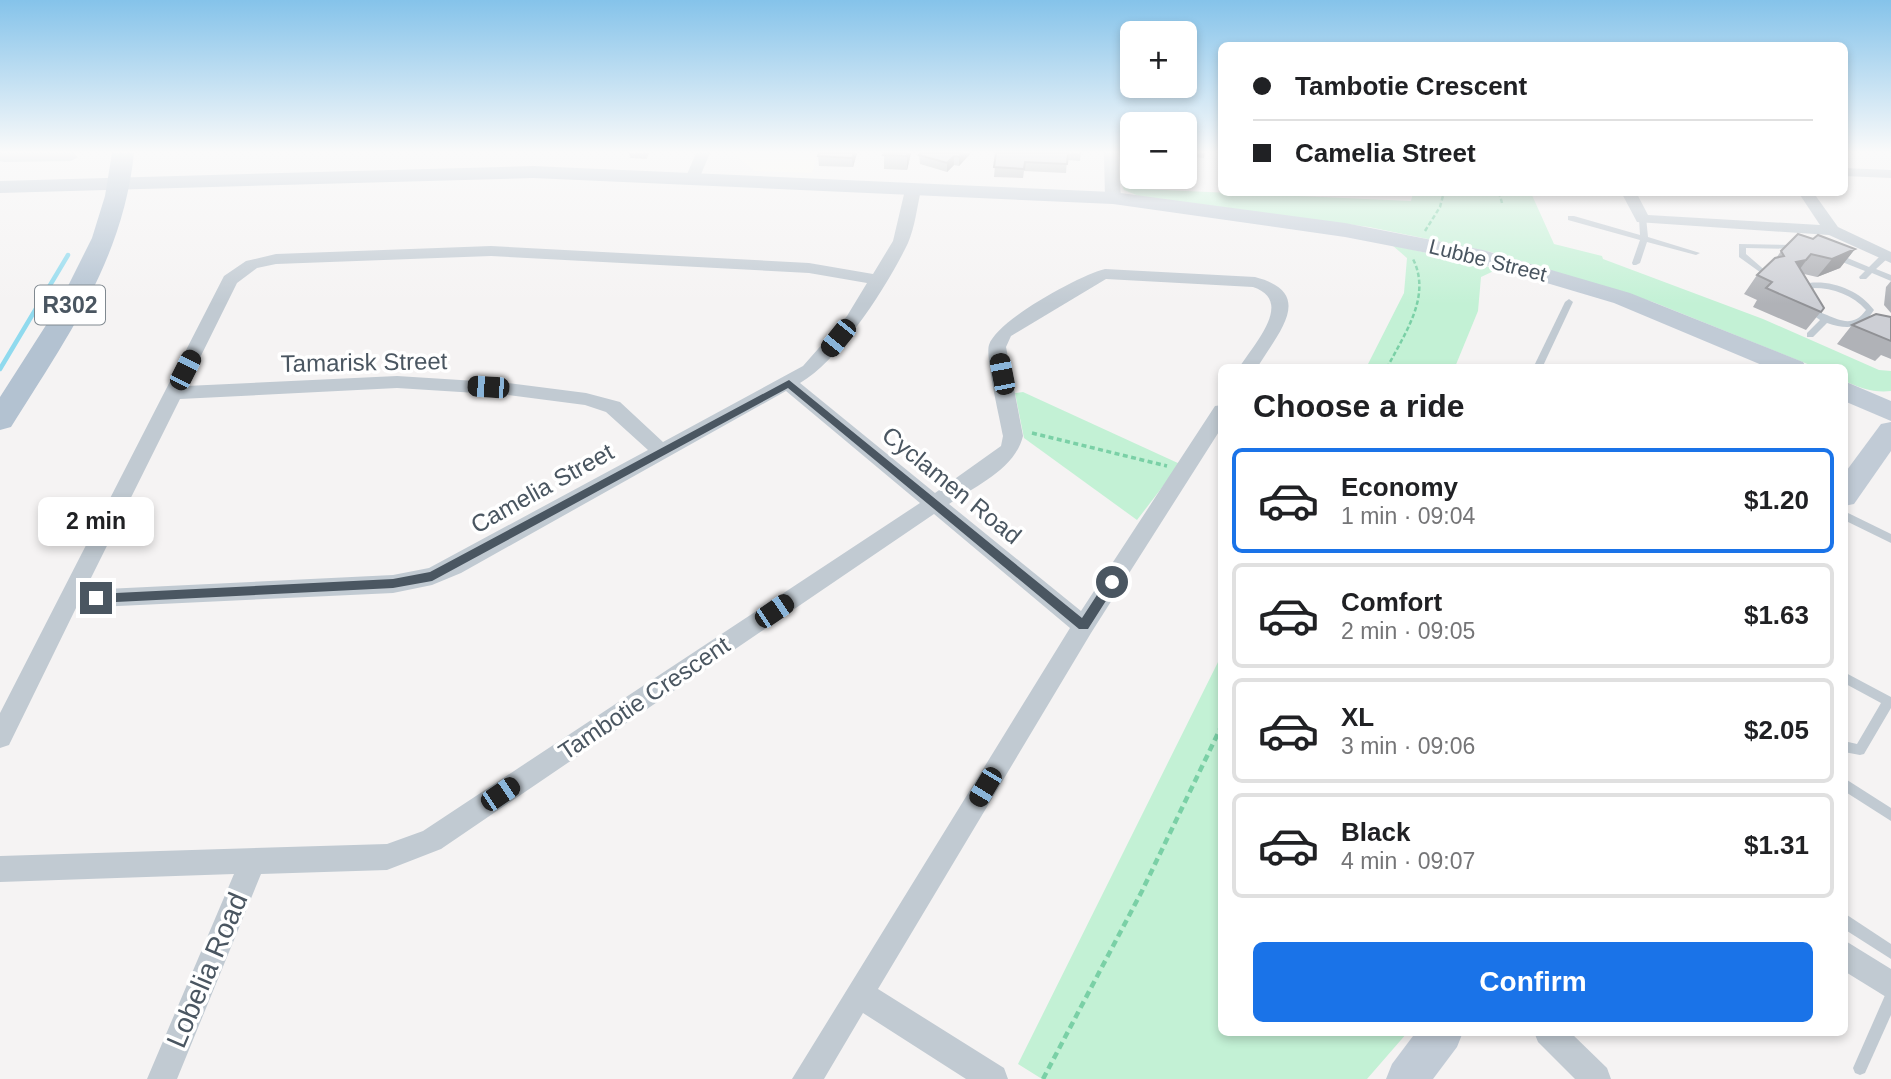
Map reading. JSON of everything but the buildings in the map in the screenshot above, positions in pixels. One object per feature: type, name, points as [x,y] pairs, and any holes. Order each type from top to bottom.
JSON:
[{"type":"main road","name":"R302","points":[[0,420],[69,307],[105,238],[114,203]]},
{"type":"main road","name":"Lubbe Street","points":[[1151,203],[1370,234],[1495,260],[1622,298],[1784,364]]},
{"type":"main road","points":[[1848,392],[1891,412]]},
{"type":"main road","points":[[1848,490],[1891,431]]},
{"type":"main road","points":[[1407,1079],[1439,1036]]},
{"type":"street","name":"Camelia Street","points":[[69,600],[411,582],[453,567],[789,383],[823,357],[854,319],[901,241],[910,203]]},
{"type":"street","points":[[1634,203],[1643,219],[1832,230],[1888,257]]},
{"type":"street","points":[[1813,203],[1832,230]]},
{"type":"street","points":[[0,737],[230,280],[245,268],[268,260],[491,251],[809,268],[877,280]]},
{"type":"street","points":[[1013,428],[997,347],[999,339],[1004,333],[1098,276],[1113,274],[1245,281],[1275,290],[1284,304],[1282,311],[1250,364]]},
{"type":"street","name":"Tamarisk Street","points":[[173,393],[397,382],[508,389],[586,399],[613,407],[662,452]]},
{"type":"street","name":"Cyclamen Road","points":[[789,383],[1083,626]]},
{"type":"street","points":[[807,1079],[1083,626],[1218,417]]},
{"type":"street","name":"Tambotie Crescent","points":[[0,869],[387,857],[432,840],[1002,458],[1012,443],[1013,428]]},
{"type":"street","name":"Lobelia Road","points":[[162,1079],[253,862]]},
{"type":"street","points":[[1848,957],[1891,986]]},
{"type":"street","points":[[859,994],[993,1079]]},
{"type":"street","points":[[1552,1036],[1596,1079]]},
{"type":"lane","points":[[1571,218],[1696,253]]},
{"type":"lane","points":[[1636,263],[1644,239],[1643,219]]},
{"type":"lane","points":[[1764,273],[1742,255],[1742,246],[1806,248]]},
{"type":"lane","points":[[1848,260],[1861,246]]},
{"type":"lane","points":[[1827,253],[1891,278]]},
{"type":"lane","points":[[1863,277],[1888,257]]},
{"type":"lane","points":[[1817,285],[1852,290],[1868,306],[1866,319],[1852,325],[1827,318],[1804,306],[1801,289],[1817,285]]},
{"type":"lane","points":[[1539,364],[1569,302]]},
{"type":"lane","points":[[1810,335],[1827,318]]},
{"type":"lane","points":[[1848,517],[1891,539]]},
{"type":"lane","points":[[1848,679],[1889,703],[1860,750],[1848,748]]},
{"type":"lane","points":[[1848,788],[1891,815]]},
{"type":"lane","points":[[1848,923],[1891,952]]},
{"type":"lane","points":[[1860,1068],[1891,998]]},
{"type":"path","points":[[1424,237],[1427,224],[1441,203]]},
{"type":"path","points":[[1389,364],[1419,294],[1420,272],[1406,253]]},
{"type":"path","points":[[1013,428],[1185,471]]},
{"type":"path","points":[[1043,1079],[1142,891],[1218,733]]},
{"type":"green space","points":[[1194,203],[1536,203],[1554,244],[1602,256],[1603,259],[1763,319],[1879,370],[1891,371],[1891,391],[1862,388],[1848,382],[1848,364],[1808,364],[1653,302],[1491,252],[1369,227]]},
{"type":"green space","points":[[1392,245],[1498,269],[1481,277],[1478,311],[1456,364],[1368,364],[1404,293],[1407,258]]},
{"type":"green space","points":[[1023,392],[1180,464],[1137,520],[1024,438],[1015,393]]},
{"type":"green space","points":[[1218,662],[1218,1036],[1404,1036],[1367,1079],[1042,1079],[1018,1064]]},
{"type":"waterway","points":[[0,369],[68,255]]},
{"type":"route","points":[[96,598],[393,584],[432,576],[789,383],[1083,626],[1112,582]]}]
